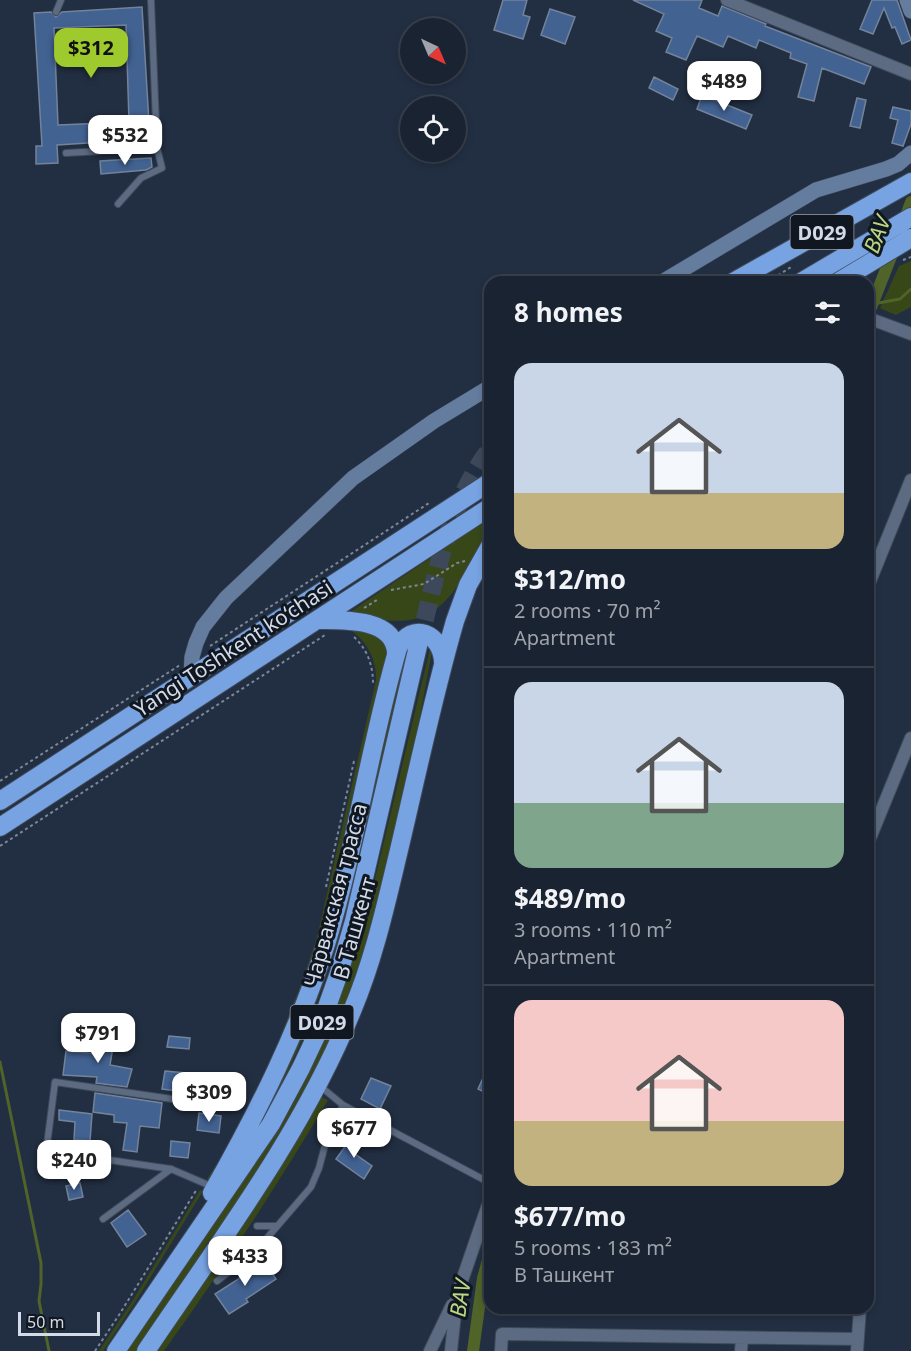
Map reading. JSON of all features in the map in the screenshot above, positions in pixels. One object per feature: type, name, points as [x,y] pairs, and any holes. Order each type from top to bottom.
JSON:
[{"type":"highway","name":"D029","points":[[744,276],[911,182]]},
{"type":"highway","name":"D029","points":[[811,276],[911,217]]},
{"type":"highway","name":"D029","points":[[848,276],[876,259],[910,245]]},
{"type":"highway","name":"Yangi Toshkent ko‘chasi","points":[[0,801],[484,486]]},
{"type":"highway","name":"Yangi Toshkent ko‘chasi","points":[[0,827],[322,627],[484,511]]},
{"type":"highway","name":"В Ташкент","points":[[146,1351],[276,1158],[319,1085],[353,1009],[377,939],[443,662],[460,603],[484,556]]},
{"type":"highway","points":[[322,627],[383,629],[394,640],[396,653]]},
{"type":"highway","points":[[214,1187],[275,1075],[316,975],[338,900],[396,653],[400,644],[407,637],[416,633],[426,634],[439,645],[443,662]]},
{"type":"highway","name":"Чарвакская трасса","points":[[116,1351],[164,1282],[214,1187],[281,1106],[326,1012],[362,893],[418,646]]},
{"type":"street","points":[[726,0],[911,74]]},
{"type":"street","points":[[907,0],[911,11]]},
{"type":"street","points":[[673,276],[816,190],[886,170],[911,153]]},
{"type":"street","points":[[874,319],[911,334]]},
{"type":"street","points":[[191,676],[192,657],[203,627],[226,598],[353,478],[434,421],[484,391]]},
{"type":"street","points":[[874,571],[911,480]]},
{"type":"street","points":[[874,828],[911,738]]},
{"type":"street","points":[[430,1351],[456,1295],[484,1215]]},
{"type":"street","points":[[451,1351],[456,1295]]},
{"type":"street","points":[[501,1351],[502,1334],[742,1345],[858,1345],[860,1314]]},
{"type":"lane","points":[[56,12],[61,0]]},
{"type":"lane","points":[[118,204],[141,178],[162,168],[157,148],[151,0]]},
{"type":"lane","points":[[66,153],[157,148]]},
{"type":"lane","points":[[186,1101],[55,1082],[47,1145],[61,1153],[171,1170],[214,1187]]},
{"type":"lane","points":[[319,1085],[344,1105],[484,1180]]},
{"type":"lane","points":[[217,1281],[255,1252],[311,1187],[327,1138],[344,1105]]},
{"type":"lane","points":[[103,1219],[171,1170]]},
{"type":"lane","points":[[257,1226],[276,1226]]},
{"type":"path","points":[[901,261],[910,245]]},
{"type":"path","points":[[0,781],[437,499]]},
{"type":"path","points":[[390,590],[424,584],[464,560],[478,565]]},
{"type":"path","points":[[372,688],[372,670],[368,657],[348,627],[381,596]]},
{"type":"path","points":[[0,846],[322,627]]},
{"type":"path","points":[[325,891],[355,759]]},
{"type":"path","points":[[95,1351],[214,1187]]},
{"type":"green space","points":[[911,261],[911,307],[896,315],[880,308],[899,266]]},
{"type":"green space","points":[[484,522],[484,545],[458,585],[434,611],[420,618],[406,621],[389,621],[347,614]]},
{"type":"green space","points":[[346,627],[376,633],[390,643],[333,890],[315,954],[276,1057],[210,1180],[207,1179],[224,1153],[273,1055],[317,937],[376,680],[372,656],[359,637]]},
{"type":"green space","points":[[411,644],[340,932],[316,1006],[301,1042],[285,1078],[264,1113],[343,912],[407,645]]},
{"type":"green space","points":[[430,649],[432,651],[411,765],[370,935],[348,1003],[301,1103],[221,1227],[136,1351],[126,1351],[340,995],[371,896]]},
{"type":"green space","points":[[321,1097],[328,1100],[249,1227],[164,1351],[155,1351]]},
{"type":"green space","points":[[200,1190],[203,1191],[136,1301],[103,1351],[99,1351],[133,1300]]},
{"type":"building","points":[[503,0],[527,0],[523,15],[530,17],[523,39],[494,30]]},
{"type":"building","points":[[633,0],[702,0],[699,8],[718,16],[722,6],[766,24],[765,26],[871,67],[864,84],[822,68],[814,101],[798,97],[807,64],[790,58],[791,53],[759,40],[756,48],[728,36],[723,47],[697,36],[686,60],[666,52],[672,38],[656,31],[664,14]]},
{"type":"building","points":[[872,0],[897,0],[911,40],[902,44],[884,8],[873,34],[860,29]]},
{"type":"building","points":[[142,7],[150,139],[57,145],[58,163],[36,164],[36,146],[42,146],[34,13],[51,12],[56,17],[62,12]],"holes":[[[126,25],[129,122],[58,125],[54,28]]]},
{"type":"building","points":[[550,9],[575,17],[565,44],[541,35]]},
{"type":"building","points":[[654,77],[678,89],[673,100],[649,88]]},
{"type":"building","points":[[702,95],[752,115],[746,129],[697,109]]},
{"type":"building","points":[[857,98],[866,100],[860,128],[850,126]]},
{"type":"building","points":[[893,107],[911,111],[911,124],[903,146],[892,143],[898,120],[890,118]]},
{"type":"building","points":[[151,158],[152,167],[146,170],[101,174],[100,161]]},
{"type":"building","points":[[104,1027],[116,1029],[110,1065],[132,1069],[127,1087],[96,1083],[97,1077],[63,1075],[66,1051],[99,1054]]},
{"type":"building","points":[[169,1036],[190,1038],[189,1049],[167,1047]]},
{"type":"building","points":[[165,1071],[197,1074],[194,1093],[162,1089]]},
{"type":"building","points":[[484,1076],[484,1092],[478,1089]]},
{"type":"building","points":[[371,1078],[391,1086],[380,1109],[361,1099]]},
{"type":"building","points":[[95,1093],[162,1103],[159,1128],[140,1126],[137,1152],[123,1150],[127,1123],[114,1122],[114,1115],[93,1112]]},
{"type":"building","points":[[59,1110],[92,1114],[90,1141],[74,1140],[75,1122],[59,1120]]},
{"type":"building","points":[[199,1113],[221,1116],[219,1133],[197,1130]]},
{"type":"building","points":[[352,1137],[362,1144],[355,1154],[372,1166],[364,1179],[336,1159]]},
{"type":"building","points":[[171,1141],[190,1143],[188,1158],[170,1156]]},
{"type":"building","points":[[80,1183],[83,1197],[69,1200],[66,1186]]},
{"type":"building","points":[[128,1210],[146,1234],[127,1247],[111,1223]]},
{"type":"building","points":[[262,1259],[276,1279],[246,1299],[248,1302],[229,1314],[215,1294],[237,1280]]},
{"type":"waterway","name":"BAV","points":[[903,224],[911,202]]},
{"type":"waterway","name":"BAV","points":[[874,300],[894,249]]},
{"type":"waterway","points":[[874,304],[900,299],[911,289]]},
{"type":"waterway","points":[[0,1062],[41,1263],[39,1301],[49,1351]]},
{"type":"waterway","name":"BAV","points":[[473,1351],[484,1274]]},
{"type":"tunnel","points":[[418,646],[437,569],[453,519],[463,494],[484,458]]}]
